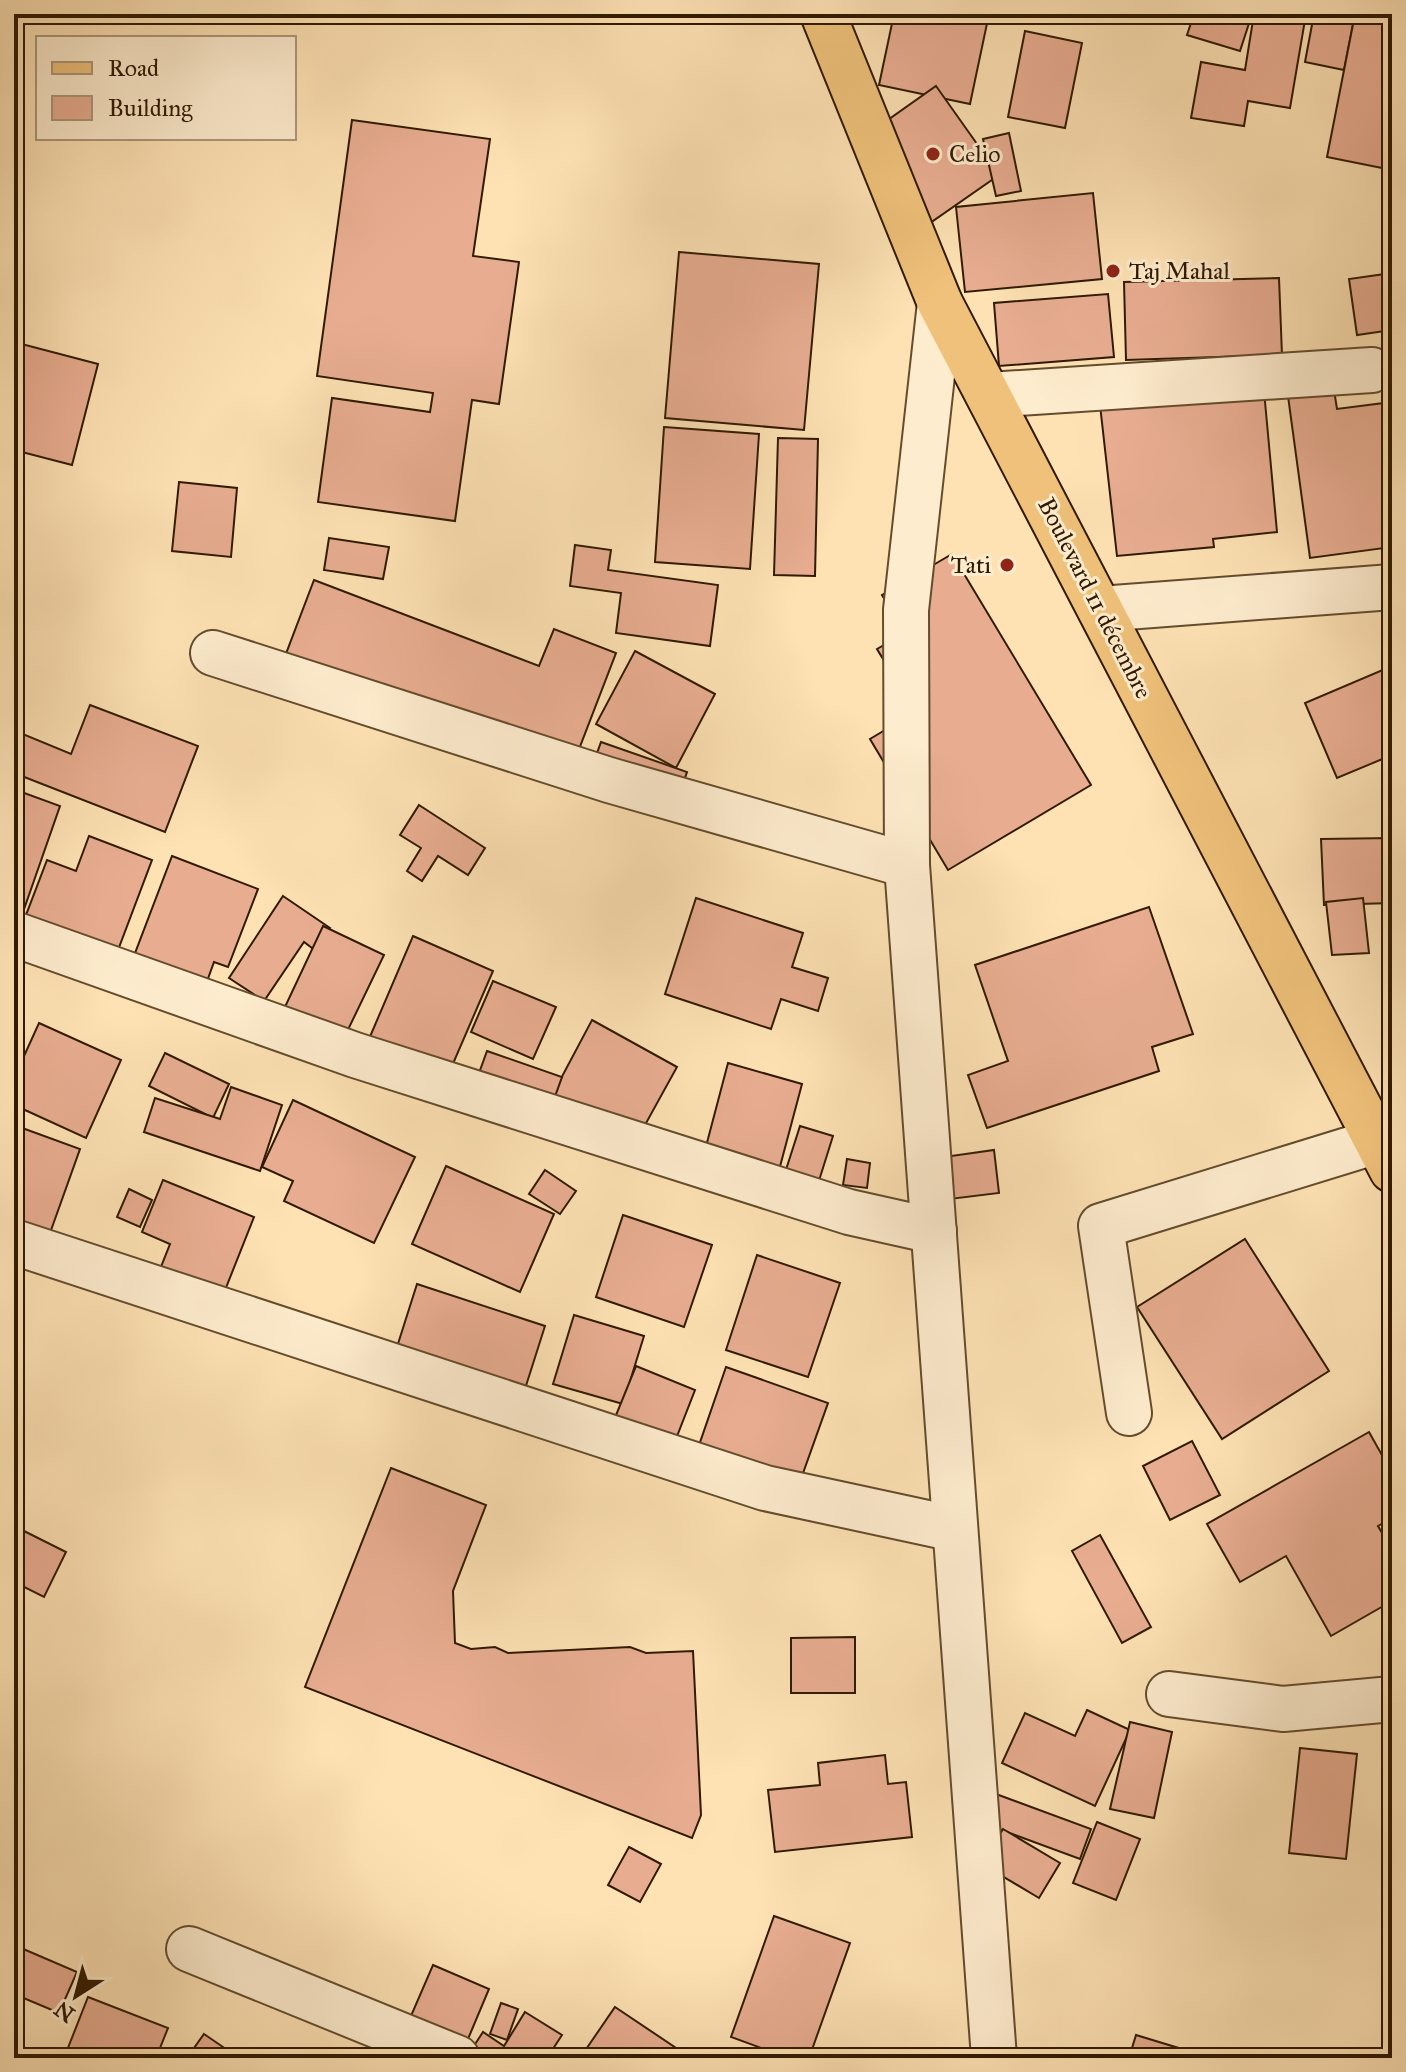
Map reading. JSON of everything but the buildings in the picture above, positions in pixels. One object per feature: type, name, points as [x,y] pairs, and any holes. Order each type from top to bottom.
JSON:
[{"type":"main road","name":"Boulevard 11 décembre","points":[[823,14],[940,303],[1385,1156]]},
{"type":"street","points":[[940,303],[906,610],[907,865],[994,2058]]},
{"type":"street","points":[[989,395],[1372,370]]},
{"type":"street","points":[[1100,609],[1392,587]]},
{"type":"street","points":[[213,653],[609,780],[907,865]]},
{"type":"street","points":[[14,934],[355,1055],[849,1212],[934,1231]]},
{"type":"street","points":[[1129,1413],[1101,1226],[1385,1156]]},
{"type":"street","points":[[14,1242],[765,1488],[955,1529]]},
{"type":"street","points":[[1169,1694],[1283,1709],[1392,1699]]},
{"type":"street","points":[[189,1949],[457,2058]]},
{"type":"place","name":"Celio","points":[[933,154]]},
{"type":"place","name":"Taj Mahal","points":[[1113,271]]},
{"type":"place","name":"Tati","points":[[1007,565]]}]
